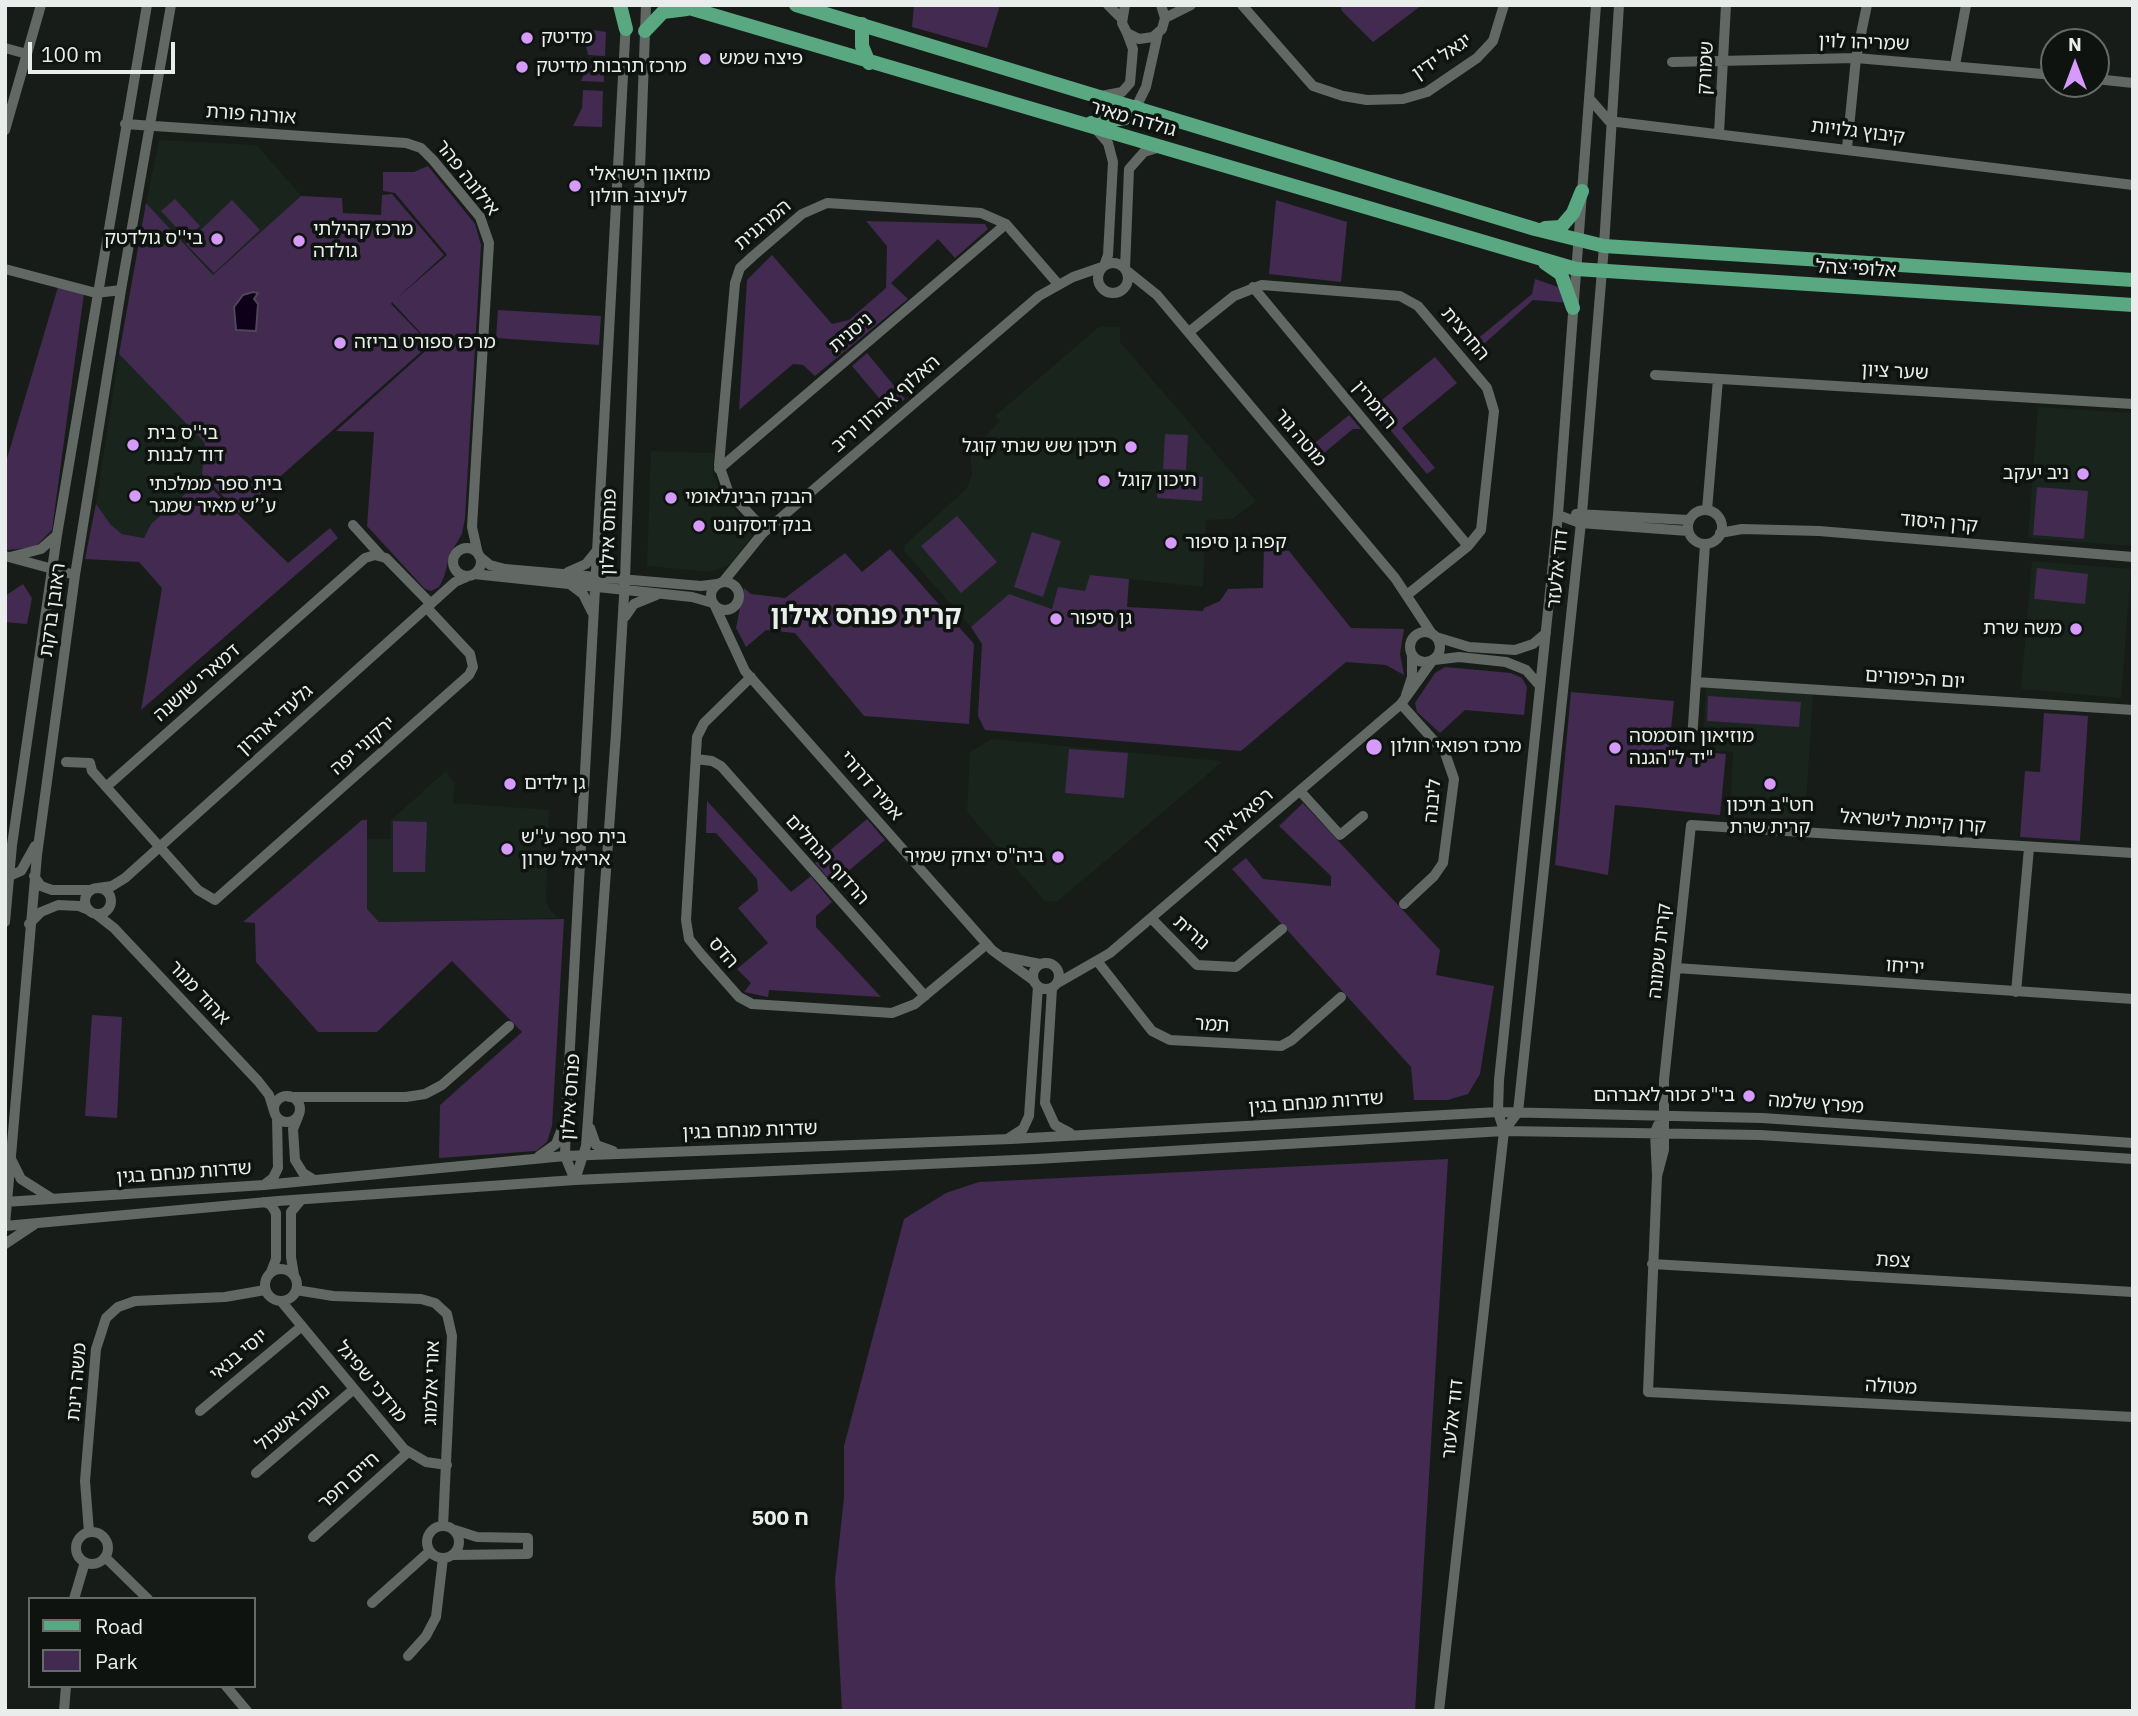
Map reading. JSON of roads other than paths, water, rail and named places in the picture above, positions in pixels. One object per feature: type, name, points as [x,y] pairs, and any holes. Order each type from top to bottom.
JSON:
[{"type":"main road","points":[[620,5],[626,29]]},
{"type":"main road","name":"גולדה מאיר","points":[[796,5],[1578,241]]},
{"type":"main road","points":[[645,31],[663,12],[685,7]]},
{"type":"main road","name":"גולדה מאיר","points":[[685,7],[869,63],[1533,254],[1576,269]]},
{"type":"main road","points":[[862,24],[862,46],[869,63]]},
{"type":"main road","points":[[1087,126],[1125,118],[1136,107]]},
{"type":"main road","points":[[1535,229],[1562,227],[1573,213],[1582,191]]},
{"type":"main road","name":"אלופי צהל","points":[[1578,241],[1604,246],[2133,281]]},
{"type":"main road","points":[[1533,254],[1561,274],[1573,308]]},
{"type":"main road","name":"אלופי צהל","points":[[1576,269],[1601,273],[2133,305]]},
{"type":"street","points":[[5,130],[41,5]]},
{"type":"street","name":"ראובן ברקת","points":[[5,922],[7,878],[57,535],[147,5]]},
{"type":"street","name":"ראובן ברקת","points":[[5,1225],[34,876],[75,575],[171,5]]},
{"type":"street","name":"פנחס אילון","points":[[575,1180],[565,1156],[566,1120],[626,5]]},
{"type":"street","name":"פנחס אילון","points":[[575,1180],[584,1155],[587,1120],[622,623],[646,5]]},
{"type":"street","points":[[1100,96],[1122,92],[1130,83],[1133,49],[1121,18],[1108,5]]},
{"type":"street","points":[[1121,18],[1125,5]]},
{"type":"street","points":[[1161,5],[1165,18]]},
{"type":"street","points":[[1155,113],[1145,102],[1158,33],[1165,18],[1191,5]]},
{"type":"street","name":"יגאל ידין","points":[[1242,5],[1313,86],[1343,96],[1367,100],[1403,99],[1427,92],[1457,72],[1493,41],[1504,5]]},
{"type":"street","name":"דוד אלעזר","points":[[1439,1711],[1504,1130],[1498,1112],[1499,1080],[1558,515],[1597,5]]},
{"type":"street","name":"דוד אלעזר","points":[[1518,1112],[1581,518],[1604,246],[1609,121],[1619,5]]},
{"type":"street","name":"שמורק","points":[[1719,133],[1726,5]]},
{"type":"street","points":[[1847,148],[1856,58],[1867,5]]},
{"type":"street","points":[[1955,65],[1966,5]]},
{"type":"street","points":[[1127,33],[1139,39],[1158,33]]},
{"type":"street","points":[[5,48],[26,54]]},
{"type":"street","name":"שמריהו לוין","points":[[1672,62],[1856,58],[2040,74]]},
{"type":"street","points":[[2110,81],[2133,83]]},
{"type":"street","points":[[1136,107],[1146,87]]},
{"type":"street","points":[[1589,98],[1609,121]]},
{"type":"street","name":"קיבוץ גלויות","points":[[1609,121],[2133,185]]},
{"type":"street","name":"אורנה פורת","points":[[125,124],[376,141]]},
{"type":"street","points":[[1087,126],[1108,143],[1113,162],[1108,255],[1098,276],[1100,287]]},
{"type":"street","name":"אילונה פהר","points":[[376,141],[409,143],[427,153],[480,217],[488,235],[472,527],[479,555]]},
{"type":"street","points":[[1118,293],[1126,285],[1129,169],[1144,152],[1160,147]]},
{"type":"street","name":"המרגנית","points":[[719,469],[734,287],[738,273],[746,261],[802,214],[827,203],[981,213],[1006,224],[1060,283]]},
{"type":"street","name":"ניסנית","points":[[719,469],[1006,224]]},
{"type":"street","points":[[1103,267],[1118,264],[1126,270]]},
{"type":"street","name":"האלוף אהרון יריב","points":[[720,583],[765,531],[1039,296],[1060,283],[1103,267]]},
{"type":"street","points":[[5,269],[96,293],[121,290]]},
{"type":"street","name":"מוטה גור","points":[[1126,270],[1157,295],[1189,332],[1407,595],[1434,635]]},
{"type":"street","points":[[1060,283],[1082,280],[1108,293],[1140,289],[1157,295]]},
{"type":"street","name":"החרצית","points":[[1189,332],[1234,296],[1253,287],[1276,284],[1408,299],[1418,306],[1487,388],[1492,396],[1494,411],[1483,522],[1478,536],[1407,595]]},
{"type":"street","name":"רוזמרין","points":[[1253,287],[1468,546]]},
{"type":"street","name":"שער ציון","points":[[1655,375],[2133,404]]},
{"type":"street","points":[[1707,510],[1718,379]]},
{"type":"street","points":[[719,469],[728,491],[765,531]]},
{"type":"street","points":[[1707,510],[1716,514],[1721,528],[1714,541],[1705,544],[1694,540],[1688,525],[1696,512],[1707,510]]},
{"type":"street","points":[[1558,515],[1688,525]]},
{"type":"street","points":[[353,526],[389,560],[429,606]]},
{"type":"street","name":"אילונה פהר","points":[[459,551],[472,527]]},
{"type":"street","name":"קרן היסוד","points":[[1721,528],[1819,531],[2133,557]]},
{"type":"street","points":[[7,557],[41,548],[57,535]]},
{"type":"street","points":[[1692,740],[1705,544]]},
{"type":"street","points":[[448,589],[454,558],[459,551],[470,549],[502,568],[561,573],[596,582]]},
{"type":"street","points":[[561,573],[586,564],[598,549]]},
{"type":"street","points":[[626,549],[633,566],[651,582]]},
{"type":"street","name":"דמארי שושנה","points":[[106,787],[363,560],[381,555]]},
{"type":"street","points":[[472,575],[480,566],[479,555]]},
{"type":"street","points":[[7,557],[75,575]]},
{"type":"street","points":[[730,639],[731,622],[737,604],[741,560]]},
{"type":"street","points":[[454,566],[461,574],[624,585],[713,603],[725,610],[737,604]]},
{"type":"street","name":"גלעדי אהרון","points":[[34,876],[41,886],[52,890],[109,887],[125,878],[448,589],[472,575]]},
{"type":"street","points":[[624,585],[651,582],[701,586],[732,583],[738,589]]},
{"type":"street","points":[[568,583],[583,594],[594,617]]},
{"type":"street","points":[[713,603],[711,594],[720,583]]},
{"type":"street","points":[[622,623],[634,604],[660,594]]},
{"type":"street","name":"אמיר דרורי","points":[[713,603],[741,664],[751,677],[990,947],[1036,983]]},
{"type":"street","points":[[1401,704],[1412,677],[1415,621],[1413,605]]},
{"type":"street","name":"ירקוני יפה","points":[[159,847],[198,890],[215,900],[469,676],[473,664],[468,650],[429,606]]},
{"type":"street","points":[[1412,640],[1420,633],[1461,645],[1510,650],[1529,646],[1546,633]]},
{"type":"street","points":[[1433,660],[1441,650],[1434,635]]},
{"type":"street","points":[[1412,654],[1420,662],[1459,657],[1506,662],[1526,670],[1541,687]]},
{"type":"street","name":"רפאל איתן","points":[[1054,986],[1098,962],[1300,791],[1401,704],[1433,660]]},
{"type":"street","name":"הדס","points":[[751,677],[701,727],[696,760],[686,928],[693,945],[737,995],[761,1006],[889,1013],[907,1009],[990,947]]},
{"type":"street","name":"יום הכיפורים","points":[[1696,682],[2133,710]]},
{"type":"street","name":"ליבנה","points":[[1401,704],[1445,753],[1454,779],[1443,863],[1434,876],[1404,904]]},
{"type":"street","name":"הרדוף הנחלים","points":[[696,760],[712,761],[720,766],[925,996]]},
{"type":"street","points":[[66,762],[90,763],[92,771],[159,847]]},
{"type":"street","points":[[1300,791],[1340,835],[1363,816]]},
{"type":"street","name":"קרן קיימת לישראל","points":[[1691,825],[2133,853]]},
{"type":"street","name":"קרית שמונה","points":[[1666,1114],[1664,1080],[1691,825]]},
{"type":"street","points":[[5,847],[14,832]]},
{"type":"street","points":[[7,878],[23,869],[40,836]]},
{"type":"street","points":[[2016,992],[2029,848]]},
{"type":"street","name":"גלעדי אהרון","points":[[111,904],[125,878]]},
{"type":"street","points":[[92,912],[85,901],[94,889],[109,893],[114,928]]},
{"type":"street","points":[[29,924],[36,915],[52,906],[71,905],[104,913],[111,904]]},
{"type":"street","name":"אהוד מנור","points":[[92,912],[114,928],[269,1095],[275,1114],[278,1168],[273,1178],[264,1185]]},
{"type":"street","name":"נורית","points":[[1151,918],[1197,965],[1236,967],[1282,929]]},
{"type":"street","name":"אמיר דרורי","points":[[990,947],[1017,961],[1040,964]]},
{"type":"street","points":[[1007,1139],[1020,1132],[1029,1116],[1036,983],[1034,970],[1040,964],[1098,962]]},
{"type":"street","name":"תמר","points":[[1098,962],[1152,1031],[1170,1040],[1281,1046],[1290,1042],[1341,997]]},
{"type":"street","points":[[1054,965],[1059,974],[1054,986],[1045,1103],[1055,1125],[1080,1135]]},
{"type":"street","name":"יריחו","points":[[1676,968],[2133,999]]},
{"type":"street","points":[[1036,983],[1054,986]]},
{"type":"street","points":[[299,1114],[287,1122],[275,1114],[277,1102],[287,1097],[406,1097],[425,1094],[442,1085],[509,1026]]},
{"type":"street","points":[[1478,1112],[1492,1095],[1499,1080]]},
{"type":"street","name":"קרית שמונה","points":[[1651,1114],[1664,1080]]},
{"type":"street","name":"אהוד מנור","points":[[258,1081],[287,1097]]},
{"type":"street","points":[[314,1180],[301,1170],[295,1160],[293,1129],[307,1103],[323,1096]]},
{"type":"street","points":[[287,1097],[298,1102],[299,1114]]},
{"type":"street","name":"מפרץ שלמה","points":[[1498,1112],[1666,1114],[2133,1143]]},
{"type":"street","name":"שדרות מנחם בגין","points":[[6,1202],[264,1185],[565,1156],[1007,1139],[1498,1112]]},
{"type":"street","points":[[1504,1130],[1518,1112]]},
{"type":"street","points":[[1652,1265],[1660,1132],[1666,1114]]},
{"type":"street","points":[[536,1158],[555,1144],[566,1120]]},
{"type":"street","points":[[587,1120],[596,1145],[619,1153]]},
{"type":"street","name":"מפרץ שלמה","points":[[1504,1130],[1660,1132],[2133,1159]]},
{"type":"street","name":"שדרות מנחם בגין","points":[[5,1225],[264,1202],[575,1180],[1037,1159],[1504,1130]]},
{"type":"street","points":[[10,1156],[21,1179],[54,1199]]},
{"type":"street","points":[[264,1202],[271,1205],[276,1213],[276,1259],[265,1280],[265,1290],[271,1298],[281,1301],[291,1298],[296,1290],[291,1257],[291,1212],[301,1200]]},
{"type":"street","name":"שדרות מנחם בגין","points":[[5,1244],[35,1223]]},
{"type":"street","name":"צפת","points":[[1652,1265],[2133,1292]]},
{"type":"street","name":"מטולה","points":[[1652,1265],[1647,1392],[2133,1417]]},
{"type":"street","points":[[271,1272],[286,1269],[294,1275]]},
{"type":"street","name":"משה רינת","points":[[89,1532],[85,1481],[96,1349],[106,1318],[118,1307],[135,1301],[225,1297],[265,1290]]},
{"type":"street","name":"אורי אלמוג","points":[[296,1290],[333,1296],[421,1298],[444,1310],[449,1319],[452,1336],[443,1526]]},
{"type":"street","name":"מרדכי שפיגל","points":[[281,1301],[408,1452],[426,1462],[447,1465]]},
{"type":"street","name":"יוסי בנאי","points":[[200,1411],[302,1326]]},
{"type":"street","name":"נועה אשכול","points":[[256,1473],[354,1389]]},
{"type":"street","name":"חיים חפר","points":[[313,1536],[408,1452]]},
{"type":"street","points":[[443,1526],[477,1537],[528,1538],[528,1554],[448,1556],[430,1551],[427,1542],[429,1534],[443,1526]]},
{"type":"street","points":[[408,1656],[422,1641],[436,1617],[448,1556],[460,1542],[455,1530]]},
{"type":"street","points":[[105,1557],[97,1563],[85,1562],[78,1555],[76,1545],[81,1537],[89,1532],[99,1534],[106,1541],[105,1557],[146,1597]]},
{"type":"street","points":[[372,1603],[430,1551]]},
{"type":"street","points":[[75,1597],[85,1562]]},
{"type":"street","points":[[64,1711],[66,1688]]},
{"type":"street","points":[[228,1688],[247,1711]]},
{"type":"place","name":"מדיטק","points":[[527,38]]},
{"type":"place","name":"פיצה שמש","points":[[705,59]]},
{"type":"place","name":"מרכז תרבות מדיטק","points":[[522,67]]},
{"type":"place","name":"מוזאון הישראלי לעיצוב חולון","points":[[575,186]]},
{"type":"place","name":"בי''ס גולדטק","points":[[217,239]]},
{"type":"place","name":"מרכז קהילתי גולדה","points":[[299,241]]},
{"type":"place","name":"מרכז ספורט בריזה","points":[[340,343]]},
{"type":"place","name":"בי''ס בית דוד לבנות","points":[[133,445]]},
{"type":"place","name":"תיכון שש שנתי קוגל","points":[[1131,447]]},
{"type":"place","name":"ניב יעקב","points":[[2083,474]]},
{"type":"place","name":"תיכון קוגל","points":[[1104,481]]},
{"type":"place","name":"בית ספר ממלכתי ע’’ש מאיר שמגר","points":[[135,496]]},
{"type":"place","name":"הבנק הבינלאומי","points":[[671,498]]},
{"type":"place","name":"בנק דיסקונט","points":[[699,526]]},
{"type":"place","name":"קפה גן סיפור","points":[[1171,543]]},
{"type":"place","name":"גן סיפור","points":[[1056,619]]},
{"type":"place","name":"משה שרת","points":[[2076,629]]},
{"type":"place","name":"מרכז רפואי חולון","points":[[1374,747]]},
{"type":"place","name":"מוזיאון חוסמסה יד ל\"הגנה\"","points":[[1615,748]]},
{"type":"place","name":"גן ילדים","points":[[510,784]]},
{"type":"place","name":"חט\"ב תיכון קרית שרת","points":[[1770,784]]},
{"type":"place","name":"בית ספר ע''ש אריאל שרון","points":[[507,849]]},
{"type":"place","name":"ביה\"ס יצחק שמיר","points":[[1058,857]]},
{"type":"place","name":"בי\"כ זכור לאברהם","points":[[1749,1096]]},
{"type":"district","name":"קרית פנחס אילון","points":[[866,616]]},
{"type":"district","name":"ח 500","points":[[780,1519]]}]
